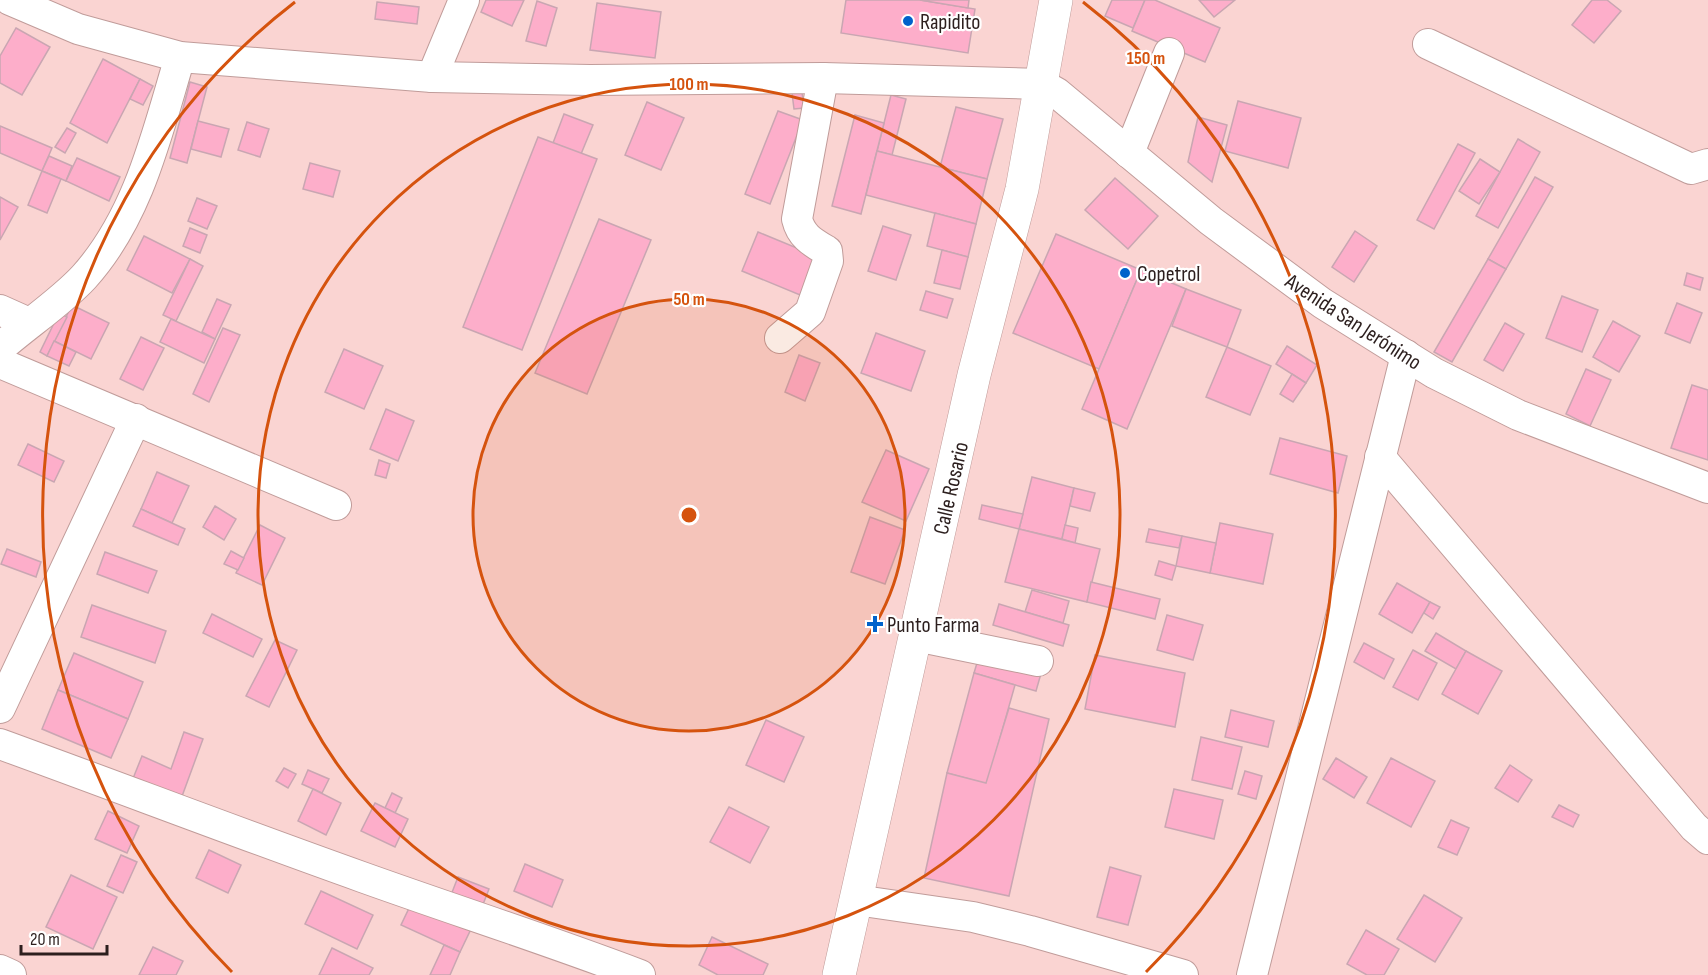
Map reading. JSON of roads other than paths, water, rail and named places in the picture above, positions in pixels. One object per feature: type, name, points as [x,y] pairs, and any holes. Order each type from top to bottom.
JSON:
[{"type":"main road","name":"Calle Rosario","points":[[838,975],[974,375],[1022,189],[1056,0]]},
{"type":"street","points":[[10,0],[78,29],[180,57],[432,77],[590,80],[823,78],[1041,84]]},
{"type":"street","points":[[432,77],[464,0]]},
{"type":"street","points":[[1428,44],[1691,169],[1708,164]]},
{"type":"street","points":[[1129,153],[1169,53]]},
{"type":"street","points":[[0,348],[83,278],[128,209],[148,163],[180,57]]},
{"type":"street","points":[[780,338],[810,312],[828,261],[827,251],[807,238],[799,228],[797,219],[823,78]]},
{"type":"street","name":"Avenida San Jerónimo","points":[[1041,84],[1057,93],[1210,221],[1322,303],[1434,373],[1518,415],[1708,488]]},
{"type":"street","points":[[0,310],[29,323]]},
{"type":"street","points":[[1252,975],[1406,355]]},
{"type":"street","points":[[0,363],[336,505]]},
{"type":"street","points":[[0,708],[136,419]]},
{"type":"street","points":[[1380,457],[1694,827],[1708,839]]},
{"type":"street","points":[[916,636],[1038,661]]},
{"type":"street","points":[[0,744],[352,874],[491,923],[551,941],[640,975]]},
{"type":"street","points":[[856,900],[973,917],[1030,930],[1183,975]]},
{"type":"street","points":[[0,970],[11,975]]},
{"type":"place","name":"Rapidito","points":[[908,21]]},
{"type":"place","name":"Copetrol","points":[[1125,273]]},
{"type":"place","name":"Punto Farma","points":[[875,624]]}]
